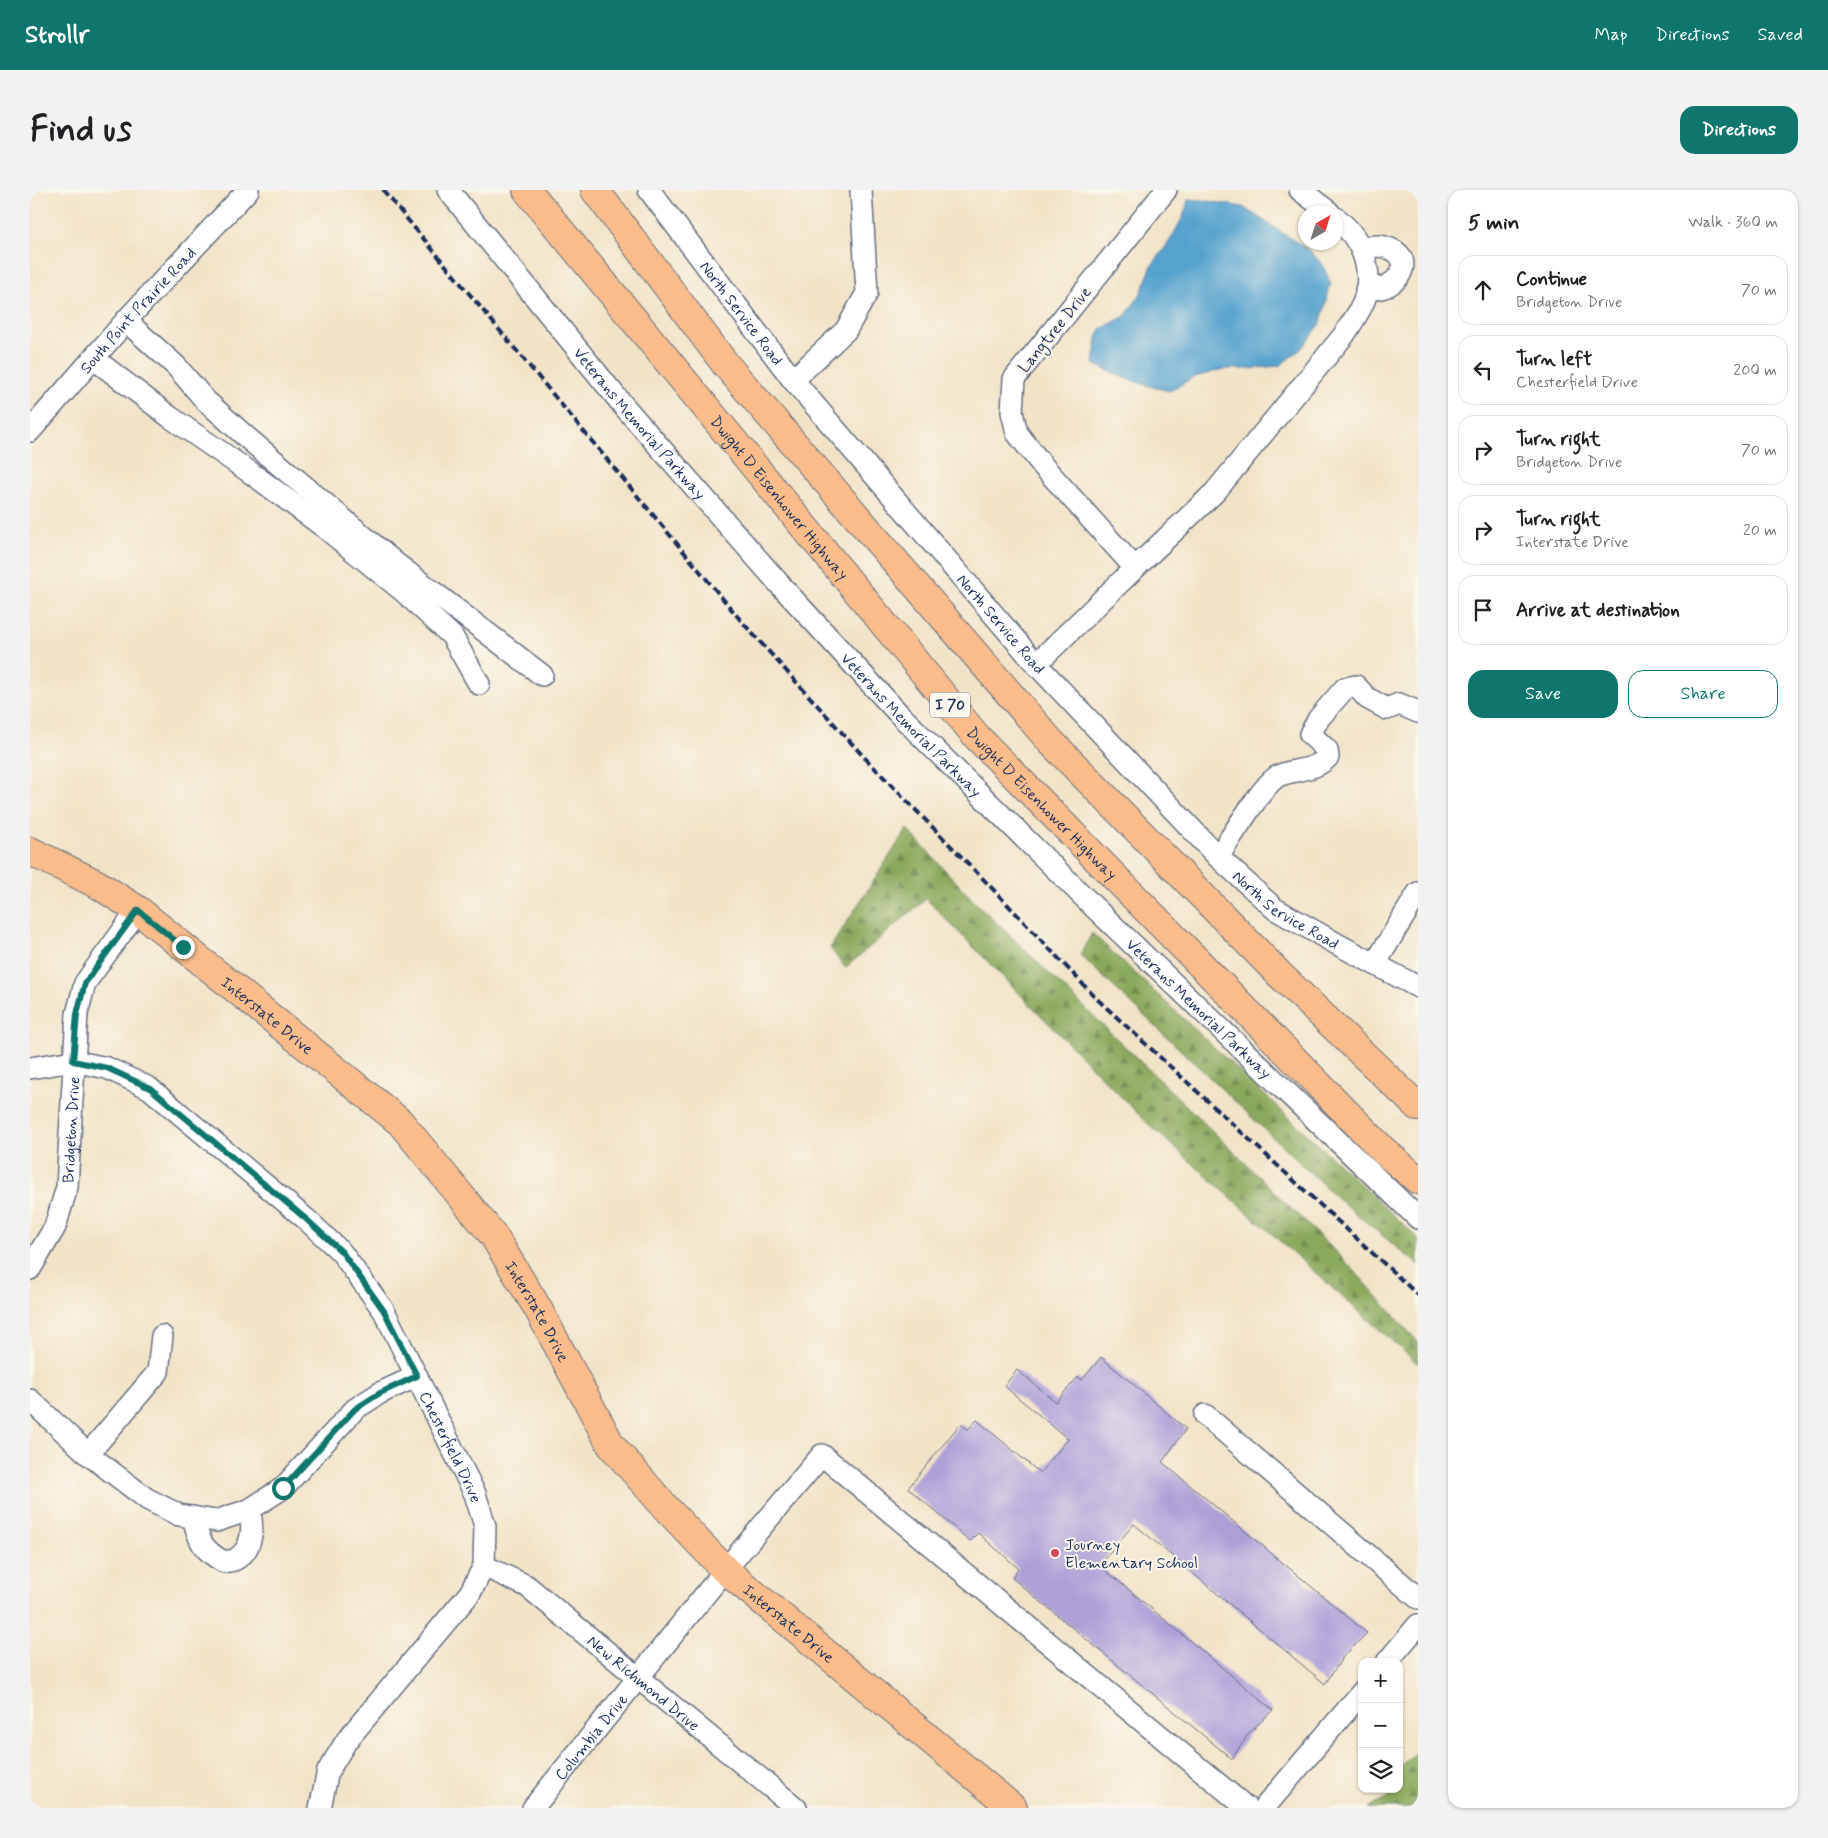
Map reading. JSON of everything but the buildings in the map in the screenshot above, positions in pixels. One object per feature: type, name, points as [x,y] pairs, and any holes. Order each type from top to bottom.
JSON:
[{"type":"main road","name":"Dwight D Eisenhower Highway","points":[[527,190],[977,737],[1384,1151],[1418,1180]]},
{"type":"main road","points":[[595,190],[726,365],[1051,742],[1280,975],[1418,1106]]},
{"type":"main road","name":"Interstate Drive","points":[[30,852],[97,884],[138,910],[400,1122],[493,1235],[538,1307],[610,1445],[666,1508],[725,1570],[1013,1808]]},
{"type":"street","name":"South Point Prairie Road","points":[[30,430],[126,321],[248,190]]},
{"type":"street","name":"Veterans Memorial Parkway","points":[[448,190],[622,404],[776,579],[899,714],[1111,924],[1418,1218]]},
{"type":"street","name":"North Service Road","points":[[649,190],[793,380],[1036,664],[1218,857],[1275,909],[1418,987]]},
{"type":"street","points":[[793,380],[846,330],[867,293],[861,190]]},
{"type":"street","name":"Langtree Drive","points":[[1135,568],[1043,466],[1017,433],[1012,412],[1014,379],[1166,190]]},
{"type":"street","points":[[1300,190],[1319,205]]},
{"type":"street","points":[[1036,664],[1215,492],[1344,335],[1364,300],[1367,266],[1361,248],[1353,235],[1343,225]]},
{"type":"street","points":[[1361,248],[1377,246],[1390,248],[1399,255],[1404,265],[1402,274],[1393,282],[1382,288],[1366,290]]},
{"type":"street","points":[[126,321],[176,366],[205,400],[245,436],[394,562],[542,675]]},
{"type":"street","points":[[93,358],[170,417],[252,472],[403,591],[452,636],[479,684]]},
{"type":"street","points":[[1218,857],[1264,789],[1278,777],[1322,764],[1328,757],[1327,750],[1310,734],[1318,718],[1345,688],[1356,686],[1367,698],[1387,709],[1399,704],[1418,712]]},
{"type":"street","points":[[1374,964],[1418,893]]},
{"type":"street","name":"Bridgeton Drive","points":[[30,1269],[55,1227],[67,1187],[77,1014],[85,983],[138,910]]},
{"type":"street","name":"Chesterfield Drive","points":[[30,1068],[73,1061],[107,1068],[150,1088],[306,1219],[342,1252],[384,1311],[476,1494],[485,1526],[484,1566],[470,1593],[347,1740],[328,1771],[320,1808]]},
{"type":"street","points":[[88,1454],[158,1372],[162,1336]]},
{"type":"street","points":[[30,1400],[88,1454],[147,1499],[179,1515],[216,1521],[249,1510],[283,1488],[355,1409],[380,1393],[417,1376]]},
{"type":"street","points":[[1205,1415],[1418,1598]]},
{"type":"street","name":"Columbia Drive","points":[[533,1808],[725,1570],[822,1455],[1247,1808]]},
{"type":"street","points":[[193,1517],[198,1537],[210,1554],[224,1562],[236,1559],[248,1548],[252,1532],[252,1520],[249,1510]]},
{"type":"street","name":"New Richmond Drive","points":[[484,1566],[527,1586],[796,1808]]},
{"type":"street","points":[[1391,1658],[1418,1625]]},
{"type":"street","points":[[1264,1808],[1358,1697]]},
{"type":"green space","points":[[907,829],[972,899],[1351,1267],[1418,1342],[1418,1364],[1147,1123],[926,899],[845,968],[830,948]]},
{"type":"green space","points":[[1092,933],[1418,1238],[1418,1265],[1337,1198],[1080,955]]},
{"type":"green space","points":[[1418,1751],[1418,1808],[1368,1808],[1398,1793],[1403,1793],[1403,1764]]},
{"type":"water","points":[[1188,200],[1202,200],[1243,207],[1298,243],[1298,250],[1310,251],[1322,264],[1331,284],[1320,325],[1300,350],[1279,366],[1224,369],[1192,378],[1170,391],[1131,380],[1094,364],[1097,338],[1101,329],[1125,316],[1140,295],[1152,265],[1169,242],[1183,217]]},
{"type":"railway","points":[[383,190],[743,623],[864,757],[1097,999],[1418,1295]]},
{"type":"place","name":"Journey Elementary School","points":[[1055,1553]]},
{"type":"route","points":[[183,947],[138,910],[85,983],[77,1014],[73,1061],[107,1068],[150,1088],[306,1219],[342,1252],[384,1311],[417,1376],[380,1393],[355,1409],[283,1488]]}]
